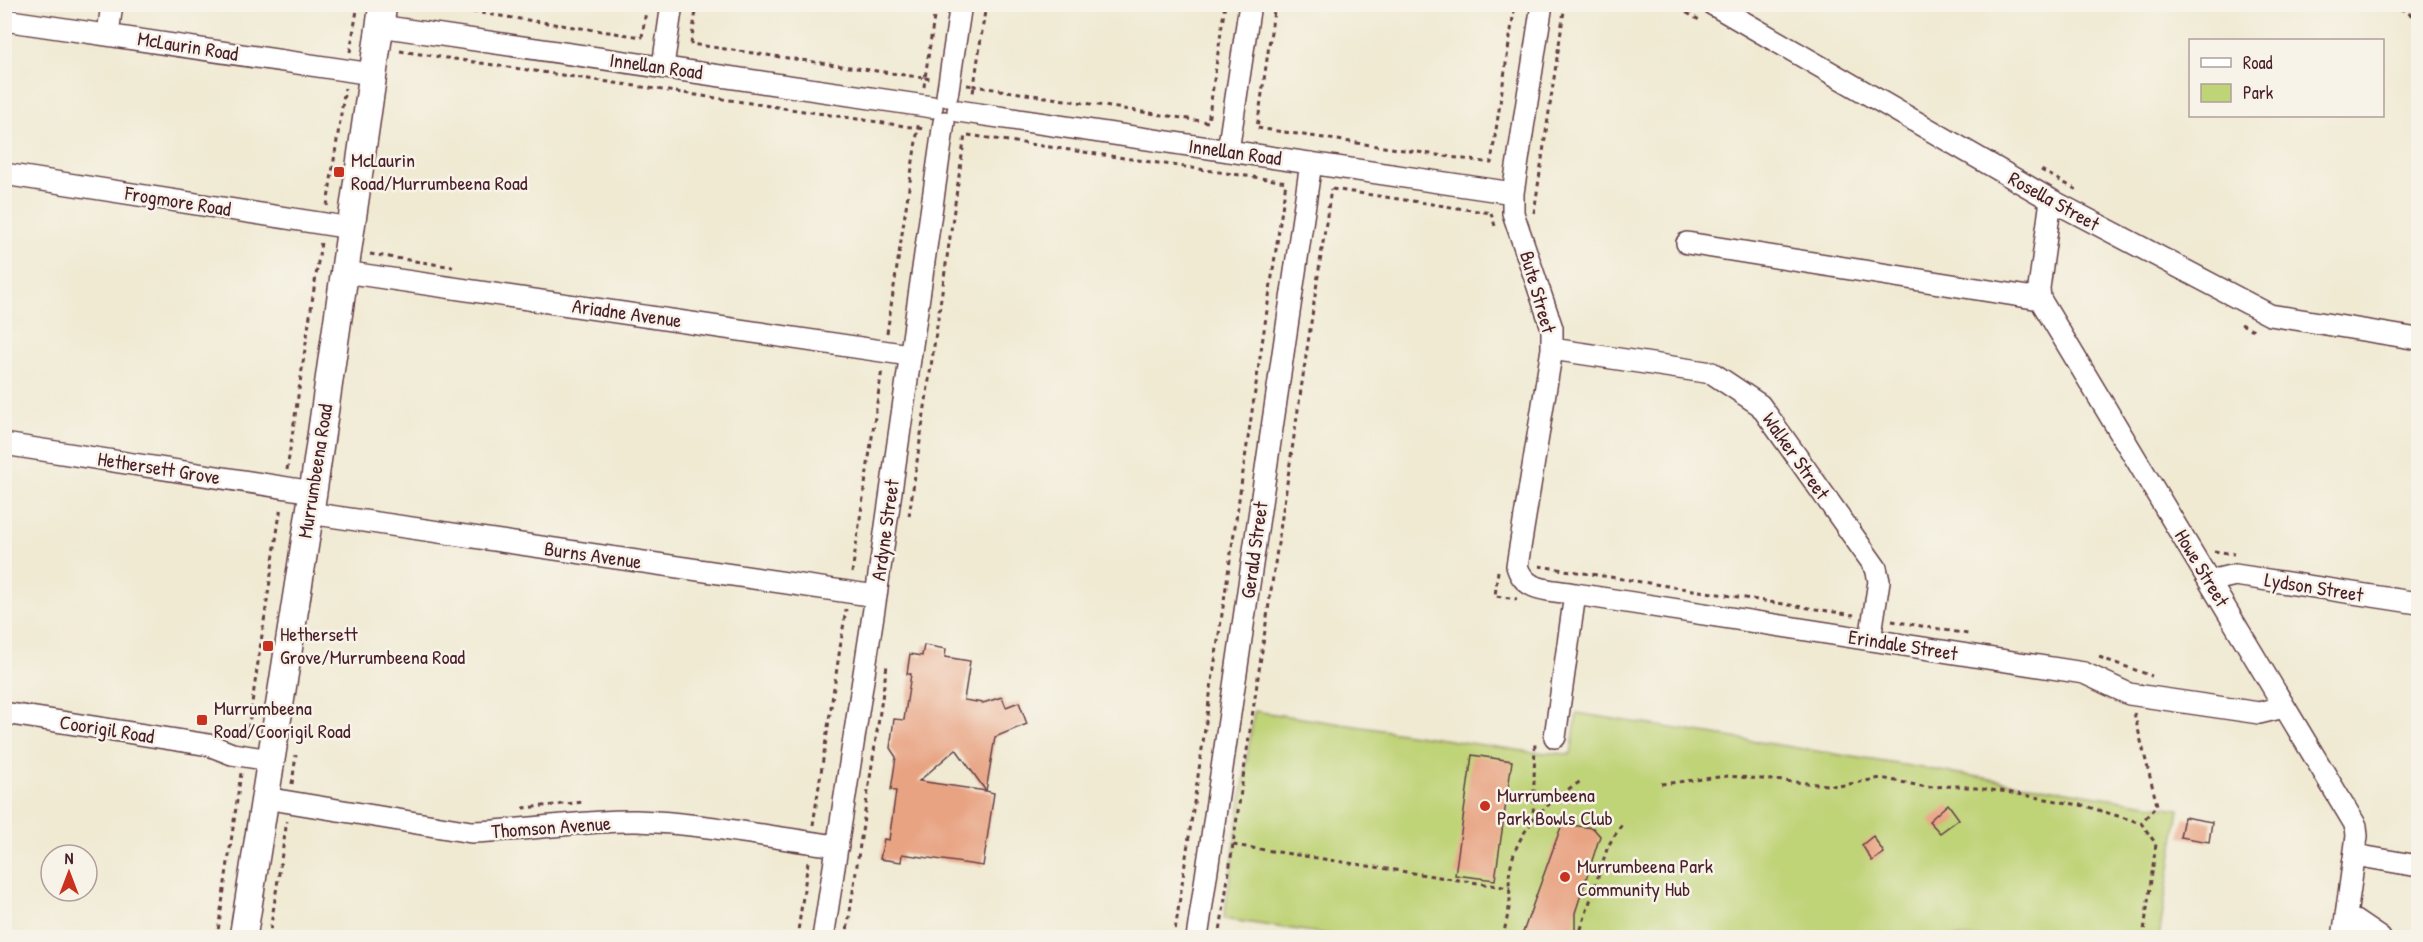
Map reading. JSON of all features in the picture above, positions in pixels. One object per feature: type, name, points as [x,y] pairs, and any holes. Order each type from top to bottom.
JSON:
[{"type":"main road","name":"Murrumbeena Road","points":[[243,938],[351,228],[360,72],[381,15]]},
{"type":"street","points":[[108,34],[112,4]]},
{"type":"street","points":[[663,66],[672,4]]},
{"type":"street","name":"Ardyne Street","points":[[823,938],[876,596],[961,4]]},
{"type":"street","points":[[1228,151],[1250,4]]},
{"type":"street","name":"Bute Street","points":[[1527,582],[1517,566],[1552,349],[1552,328],[1514,213],[1512,193],[1542,4]]},
{"type":"street","name":"Innellan Road","points":[[381,15],[663,66],[1512,193]]},
{"type":"street","name":"Rosella Street","points":[[1709,15],[2050,200],[2270,315],[2418,339]]},
{"type":"street","name":"McLaurin Road","points":[[4,20],[360,72]]},
{"type":"street","name":"Gerald Street","points":[[1197,938],[1311,163]]},
{"type":"street","name":"Frogmore Road","points":[[4,174],[351,228]]},
{"type":"street","points":[[1687,243],[2040,299],[2039,288],[2050,200]]},
{"type":"street","name":"Ariadne Avenue","points":[[345,272],[909,355]]},
{"type":"street","name":"Howe Street","points":[[2040,299],[2353,819],[2357,831],[2355,855],[2343,938]]},
{"type":"street","name":"Walker Street","points":[[1552,349],[1712,373],[1760,405],[1876,568],[1879,581],[1869,640]]},
{"type":"street","name":"Hethersett Grove","points":[[4,444],[284,488],[311,502]]},
{"type":"street","name":"Burns Avenue","points":[[311,502],[876,596]]},
{"type":"street","name":"Lydson Street","points":[[2210,581],[2235,575],[2418,603]]},
{"type":"street","name":"Erindale Street","points":[[1527,582],[1531,586],[1575,594],[2084,673],[2129,694],[2259,713],[2284,707]]},
{"type":"street","points":[[1555,737],[1575,594]]},
{"type":"street","name":"Coorigil Road","points":[[4,712],[209,745],[233,742],[271,754]]},
{"type":"street","name":"Thomson Avenue","points":[[265,798],[471,832],[502,832],[585,822],[635,821],[674,824],[837,846]]},
{"type":"street","points":[[2355,855],[2418,866]]},
{"type":"street","points":[[2346,915],[2380,938]]},
{"type":"path","points":[[246,739],[324,224],[360,72],[358,4]]},
{"type":"path","points":[[419,4],[642,37],[647,4]]},
{"type":"path","points":[[697,4],[691,44],[925,78],[936,4]]},
{"type":"path","points":[[986,4],[974,86],[1208,122],[1225,4]]},
{"type":"path","points":[[1275,4],[1257,128],[1491,163],[1515,4]]},
{"type":"path","points":[[1533,221],[1565,4]]},
{"type":"path","points":[[1688,4],[1687,14],[1709,15]]},
{"type":"path","points":[[2393,4],[2418,18]]},
{"type":"path","points":[[796,938],[918,128]]},
{"type":"path","points":[[2033,165],[2085,194]]},
{"type":"path","points":[[1173,938],[1286,182]]},
{"type":"path","points":[[1219,938],[1331,189]]},
{"type":"path","points":[[1491,213],[1498,235]]},
{"type":"path","points":[[2208,541],[2214,551],[2236,555]]},
{"type":"path","points":[[1500,561],[1495,596],[1527,582],[1854,616],[1856,606]]},
{"type":"path","points":[[1892,611],[1890,621],[1972,634]]},
{"type":"path","points":[[2088,653],[2162,678]]},
{"type":"path","points":[[2141,824],[2157,805],[2133,710],[2144,712]]},
{"type":"path","points":[[1533,820],[1535,741],[1555,737]]},
{"type":"path","points":[[217,938],[242,769]]},
{"type":"path","points":[[1661,784],[1728,776],[1839,786],[1881,778],[1926,787],[1957,786],[2011,793],[2085,806],[2141,824],[2157,844],[2143,938]]},
{"type":"path","points":[[1503,938],[1515,852],[1533,820],[1547,804],[1583,780]]},
{"type":"path","points":[[1578,938],[1608,846],[1622,824]]},
{"type":"path","points":[[1211,842],[1510,888]]},
{"type":"green space","points":[[1254,711],[1530,752],[1571,754],[1577,713],[2179,809],[2159,937],[1353,938],[1224,919]]},
{"type":"building","points":[[924,645],[946,649],[945,657],[970,661],[964,700],[983,703],[1002,697],[1006,707],[1019,702],[1027,724],[995,737],[986,791],[994,793],[983,866],[902,854],[901,862],[880,859],[884,839],[889,840],[896,791],[891,790],[896,757],[890,748],[894,719],[904,720],[911,674],[907,674],[910,654],[922,656]],"holes":[[[956,749],[986,791],[919,781]]]},
{"type":"building","name":"Murrumbeena Park Bowls Club","points":[[1472,755],[1512,761],[1495,880],[1455,875]]},
{"type":"building","points":[[1948,804],[1959,819],[1940,833],[1929,821]]},
{"type":"building","points":[[2184,817],[2212,822],[2209,842],[2180,837]]},
{"type":"building","name":"Murrumbeena Park Community Hub","points":[[1562,824],[1593,828],[1600,836],[1575,913],[1575,938],[1521,938]]},
{"type":"building","points":[[1873,836],[1884,853],[1872,861],[1862,845]]},
{"type":"place","name":"McLaurin Road/Murrumbeena Road","points":[[339,172]]},
{"type":"place","name":"Hethersett Grove/Murrumbeena Road","points":[[268,646]]},
{"type":"place","name":"Murrumbeena Road/Coorigil Road","points":[[202,720]]},
{"type":"place","name":"Murrumbeena Park Bowls Club","points":[[1485,806]]},
{"type":"place","name":"Murrumbeena Park Community Hub","points":[[1565,877]]}]
